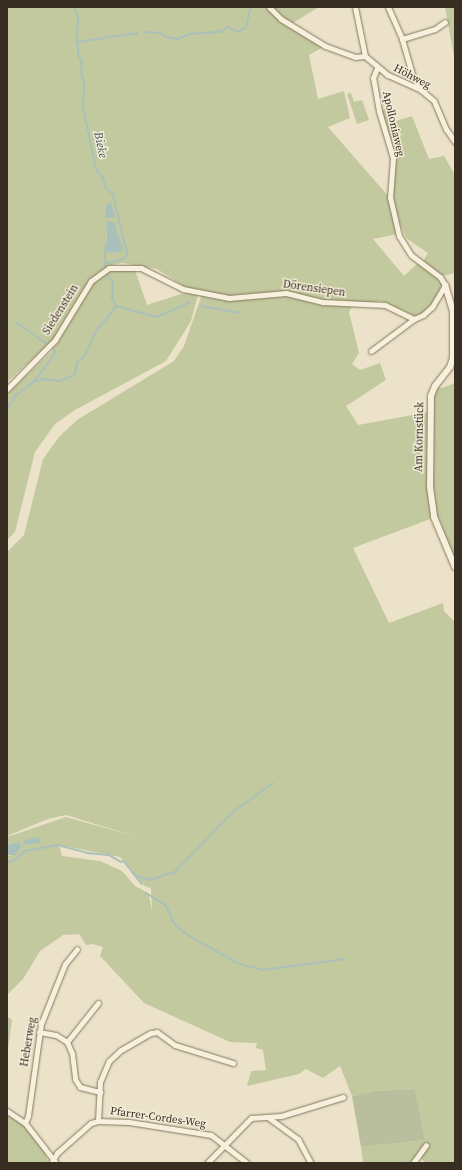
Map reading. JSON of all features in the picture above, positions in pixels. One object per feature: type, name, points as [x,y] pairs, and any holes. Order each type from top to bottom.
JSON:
[{"type":"street","points":[[269,7],[282,19],[330,48],[355,57],[365,56],[355,7]]},
{"type":"street","points":[[388,7],[402,39],[413,77],[421,90]]},
{"type":"street","points":[[402,39],[435,29],[445,22]]},
{"type":"street","name":"Höhweg","points":[[365,56],[377,68],[406,85],[421,90],[434,101],[446,129],[455,142]]},
{"type":"street","name":"Apolloniaweg","points":[[377,68],[373,78],[379,110],[393,158],[390,198],[399,236],[411,255],[440,277],[445,286]]},
{"type":"street","name":"Siedenstein","points":[[7,389],[55,340],[96,274],[109,268],[141,268]]},
{"type":"street","name":"Dörensiepen","points":[[141,268],[183,289],[229,298],[286,293],[323,302],[385,305],[414,319]]},
{"type":"street","points":[[371,351],[432,307],[445,286]]},
{"type":"street","name":"Am Kornstück","points":[[445,286],[453,312],[453,358],[450,368],[435,386],[431,396],[430,487],[434,517],[455,567]]},
{"type":"street","name":"Heberweg","points":[[25,1123],[28,1116],[39,1032],[53,989],[64,964],[77,949]]},
{"type":"street","points":[[67,1042],[98,1003]]},
{"type":"street","points":[[39,1032],[56,1035],[67,1042],[72,1053],[75,1079],[80,1087],[100,1092]]},
{"type":"street","points":[[98,1121],[100,1082],[109,1061],[121,1050],[157,1032],[175,1045],[233,1063]]},
{"type":"street","points":[[207,1163],[251,1118],[269,1118],[323,1105],[343,1097]]},
{"type":"street","points":[[7,1111],[25,1123],[53,1162]]},
{"type":"street","points":[[269,1118],[298,1139],[311,1163]]},
{"type":"street","name":"Pfarrer-Cordes-Weg","points":[[53,1162],[91,1123],[98,1121],[129,1122],[211,1135],[247,1163]]},
{"type":"street","points":[[413,1163],[426,1145]]},
{"type":"green space","points":[[7,7],[319,7],[291,24],[325,46],[309,55],[318,99],[344,91],[350,118],[328,127],[389,197],[397,234],[373,239],[404,276],[418,263],[439,278],[441,285],[437,299],[422,314],[415,316],[381,301],[353,305],[349,312],[359,353],[352,364],[360,370],[380,363],[386,380],[346,406],[358,425],[429,412],[435,386],[442,388],[455,383],[455,561],[438,516],[353,548],[389,623],[443,603],[444,611],[455,622],[455,1163],[426,1163],[417,1155],[409,1163],[363,1163],[361,1147],[425,1140],[415,1089],[375,1091],[352,1096],[340,1066],[323,1078],[306,1069],[299,1074],[247,1086],[251,1071],[266,1070],[263,1050],[256,1048],[257,1043],[230,1042],[144,1003],[100,956],[103,947],[92,944],[86,945],[79,934],[63,935],[40,951],[23,979],[7,995],[7,855],[10,856],[19,842],[7,845],[7,837],[66,817],[138,837],[66,815],[48,819],[7,836],[7,552],[24,535],[43,459],[59,437],[77,420],[174,361],[184,346],[201,297],[198,295],[191,321],[166,361],[75,410],[55,424],[35,452],[15,532],[7,540],[7,394],[53,350],[94,282],[110,272],[122,269],[135,270],[147,305],[181,294],[193,292],[157,269],[122,263],[108,266],[89,281],[66,324],[49,344],[7,382]],"holes":[[[106,221],[114,253],[103,250],[107,238]],[[59,845],[120,857],[139,881],[146,887],[151,888],[152,910],[148,893],[135,886],[122,871],[100,861],[62,856]]]},
{"type":"green space","points":[[445,7],[455,7],[455,62]]},
{"type":"green space","points":[[351,93],[354,102],[362,100],[369,120],[357,124],[347,94]]},
{"type":"green space","points":[[392,107],[396,121],[412,116],[429,159],[444,156],[455,175],[455,273],[442,276],[423,261],[428,253],[406,238],[400,224],[393,198],[395,159],[379,111]]},
{"type":"green space","points":[[7,1016],[12,1020],[7,1057]]},
{"type":"green space","points":[[415,1089],[425,1140],[361,1147],[352,1096],[375,1091]]},
{"type":"green space","points":[[7,1113],[23,1124],[45,1152],[48,1163],[7,1163]]},
{"type":"water","points":[[111,202],[115,217],[105,218],[106,205]]},
{"type":"water","points":[[106,221],[114,222],[123,249],[121,252],[108,253],[103,250],[107,238]]},
{"type":"water","points":[[39,837],[40,843],[23,845],[25,840]]},
{"type":"water","points":[[19,842],[21,847],[15,855],[7,855],[7,845]]},
{"type":"waterway","name":"Bieke","points":[[75,7],[79,19],[77,38],[79,55],[82,62],[82,75],[85,84],[83,106],[97,171],[104,179],[106,188],[113,194],[128,255],[123,260],[104,264]]},
{"type":"waterway","points":[[144,32],[161,33],[166,37],[178,39],[190,34],[220,32],[229,27],[237,32],[246,28],[251,7]]},
{"type":"waterway","points":[[77,42],[137,33]]},
{"type":"waterway","name":"Bieke","points":[[105,253],[105,268]]},
{"type":"waterway","name":"Bieke","points":[[7,409],[15,396],[35,381],[45,379],[60,381],[75,375],[77,362],[84,357],[96,331],[116,306],[112,298],[113,283],[105,272]]},
{"type":"waterway","points":[[116,306],[157,317],[189,303]]},
{"type":"waterway","points":[[201,306],[240,313]]},
{"type":"waterway","points":[[16,322],[46,343]]},
{"type":"waterway","points":[[35,381],[55,353],[53,348]]},
{"type":"waterway","points":[[136,875],[150,880],[175,872],[233,812],[273,783]]},
{"type":"waterway","points":[[7,862],[15,860],[25,851],[58,845],[87,853],[109,855],[121,862],[124,861],[142,884]]},
{"type":"waterway","points":[[146,893],[166,905],[175,924],[188,935],[237,963],[263,970],[344,959]]}]
